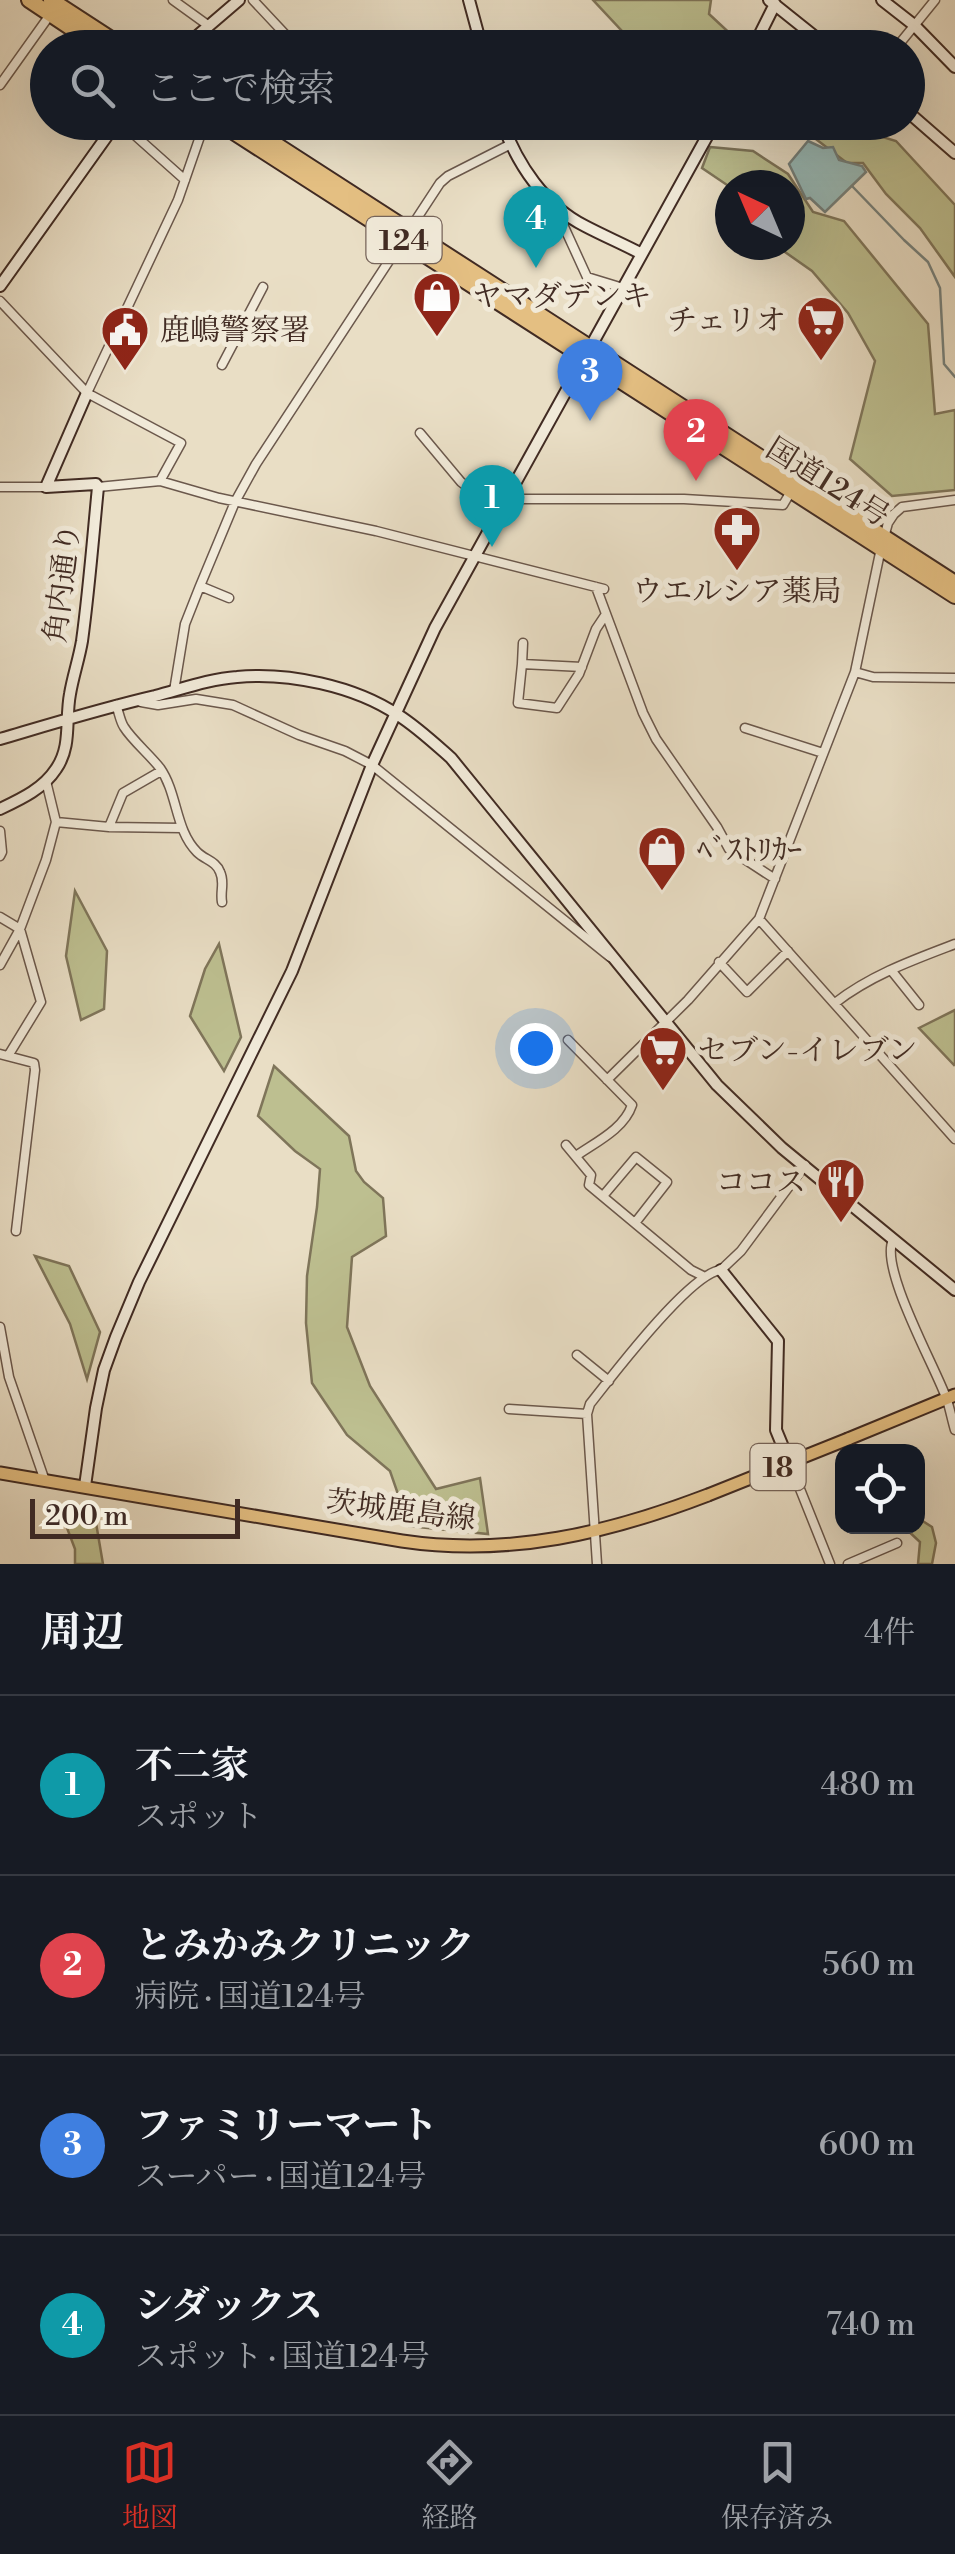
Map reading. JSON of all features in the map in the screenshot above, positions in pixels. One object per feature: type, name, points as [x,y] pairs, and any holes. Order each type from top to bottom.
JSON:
[{"type":"highway","points":[[29,0],[55,5],[96,30]]},
{"type":"highway","points":[[55,5],[82,30]]},
{"type":"highway","name":"国道124号","points":[[248,140],[406,236],[882,542],[955,583]]},
{"type":"highway","name":"国道124号","points":[[267,140],[406,236]]},
{"type":"highway","name":"国道124号","points":[[882,542],[955,596]]},
{"type":"main road","name":"茨城鹿島線","points":[[0,1473],[436,1545],[517,1544],[593,1533],[651,1516],[951,1397]]},
{"type":"street","points":[[173,0],[210,26]]},
{"type":"street","points":[[205,30],[239,0]]},
{"type":"street","points":[[253,0],[281,30]]},
{"type":"street","points":[[469,0],[477,30]]},
{"type":"street","points":[[882,0],[919,30]]},
{"type":"street","points":[[910,30],[934,0]]},
{"type":"street","points":[[761,30],[774,2],[807,30]]},
{"type":"street","points":[[38,30],[55,5]]},
{"type":"street","points":[[925,36],[955,66]]},
{"type":"street","points":[[0,85],[30,41]]},
{"type":"street","points":[[925,127],[955,153]]},
{"type":"street","points":[[0,286],[106,140]]},
{"type":"street","points":[[139,140],[185,180]]},
{"type":"street","points":[[87,393],[126,314],[199,140]]},
{"type":"street","points":[[509,140],[529,176],[558,207],[582,225],[642,254]]},
{"type":"street","points":[[85,1486],[104,1370],[139,1282],[292,971],[395,712],[435,628],[704,140]]},
{"type":"street","points":[[174,691],[185,624],[256,464],[440,183],[511,144]]},
{"type":"street","points":[[558,207],[587,277],[623,288]]},
{"type":"street","points":[[222,365],[263,287]]},
{"type":"street","points":[[0,301],[87,393],[181,443],[160,481]]},
{"type":"street","name":"角内通り","points":[[46,781],[66,750],[69,696],[81,646],[98,487],[96,484],[46,488],[87,393]]},
{"type":"street","points":[[420,433],[461,482],[500,512]]},
{"type":"street","points":[[98,487],[160,481],[600,588],[606,614],[656,739],[728,849],[775,879]]},
{"type":"street","points":[[0,486],[46,488]]},
{"type":"street","points":[[507,499],[684,499],[782,505],[794,486]]},
{"type":"street","points":[[607,1080],[666,1023],[759,919],[855,672],[890,519],[899,508],[955,500]]},
{"type":"street","points":[[200,586],[229,598]]},
{"type":"street","points":[[523,643],[518,702],[556,708],[582,667],[596,628],[606,614]]},
{"type":"street","points":[[522,664],[582,667]]},
{"type":"street","points":[[855,672],[873,677],[955,678]]},
{"type":"street","points":[[0,739],[116,705],[240,676],[333,685],[395,712],[451,758],[717,1085],[782,1148],[955,1290]]},
{"type":"street","points":[[133,701],[158,704],[196,699],[234,705],[372,765],[614,960]]},
{"type":"street","points":[[116,705],[124,727],[162,770],[173,790],[182,828],[198,854],[217,865],[223,878],[222,902]]},
{"type":"street","points":[[745,728],[823,753]]},
{"type":"street","points":[[108,828],[123,792],[162,770]]},
{"type":"street","points":[[0,809],[46,781],[56,822],[20,929],[0,965]]},
{"type":"street","points":[[56,822],[108,828],[182,828]]},
{"type":"street","points":[[0,831],[0,856]]},
{"type":"street","points":[[0,917],[20,929],[42,1002],[4,1055],[34,1063],[35,1070],[16,1231]]},
{"type":"street","points":[[759,919],[955,1139]]},
{"type":"street","points":[[835,1004],[891,970],[955,944]]},
{"type":"street","points":[[719,962],[747,992],[788,951]]},
{"type":"street","points":[[891,970],[918,1005]]},
{"type":"street","points":[[568,1040],[632,1104],[614,1130],[576,1156]]},
{"type":"street","points":[[566,1145],[591,1174],[589,1185],[703,1276]]},
{"type":"street","points":[[603,1196],[636,1157],[667,1182],[635,1223]]},
{"type":"street","points":[[596,1564],[590,1404],[669,1310],[703,1276],[721,1270],[741,1251],[804,1165]]},
{"type":"street","points":[[893,1240],[889,1246],[892,1264],[916,1334],[951,1397],[955,1430]]},
{"type":"street","points":[[721,1270],[778,1340],[776,1430],[830,1564]]},
{"type":"street","points":[[0,1328],[9,1377],[45,1481]]},
{"type":"street","points":[[578,1355],[609,1381]]},
{"type":"street","points":[[509,1409],[588,1414]]},
{"type":"street","points":[[848,1564],[897,1543]]},
{"type":"green space","points":[[593,0],[711,0],[709,14],[726,30],[621,30]]},
{"type":"green space","points":[[817,140],[896,141],[955,205],[955,277],[920,228],[886,194],[863,163],[847,163]]},
{"type":"green space","points":[[710,147],[753,151],[782,170],[715,170],[715,177],[702,168]]},
{"type":"green space","points":[[805,200],[813,212],[844,221],[928,324],[935,414],[955,410],[955,490],[892,496],[850,459],[875,361],[848,313],[812,271],[796,260],[805,260]]},
{"type":"green space","points":[[75,891],[107,951],[104,1009],[81,1020],[66,956]]},
{"type":"green space","points":[[219,944],[241,1037],[224,1071],[190,1016],[205,969]]},
{"type":"green space","points":[[955,1010],[955,1064],[954,1065],[919,1028]]},
{"type":"green space","points":[[274,1066],[349,1136],[356,1171],[383,1198],[386,1236],[352,1257],[347,1327],[370,1386],[436,1489],[480,1478],[488,1534],[409,1526],[390,1471],[347,1435],[312,1383],[306,1323],[307,1276],[320,1169],[258,1116]]},
{"type":"green space","points":[[35,1256],[69,1266],[100,1332],[87,1379],[70,1324]]},
{"type":"green space","points":[[95,1517],[103,1564],[75,1564],[75,1549],[64,1520]]},
{"type":"green space","points":[[925,1522],[932,1527],[936,1543],[932,1564],[918,1564],[920,1542],[911,1534],[925,1534]]},
{"type":"water","points":[[808,141],[823,148],[833,147],[839,160],[862,166],[866,172],[825,212],[805,197],[805,170],[792,170],[789,164]]},
{"type":"waterway","points":[[852,186],[928,262],[940,288],[944,364],[955,377]]},
{"type":"place","name":"シダックス","points":[[536,268]]},
{"type":"place","name":"ヤマダデンキ","points":[[437,338]]},
{"type":"place","name":"チェリオ","points":[[821,362]]},
{"type":"place","name":"鹿嶋警察署","points":[[125,372]]},
{"type":"place","name":"ファミリーマート","points":[[590,421]]},
{"type":"place","name":"とみかみクリニック","points":[[696,481]]},
{"type":"place","name":"不二家","points":[[492,547]]},
{"type":"place","name":"ウエルシア薬局","points":[[737,572]]},
{"type":"place","name":"ﾍﾞｽﾄﾘｶｰ","points":[[662,892]]},
{"type":"place","name":"セブン-イレブン","points":[[663,1092]]},
{"type":"place","name":"ココス","points":[[841,1224]]}]
